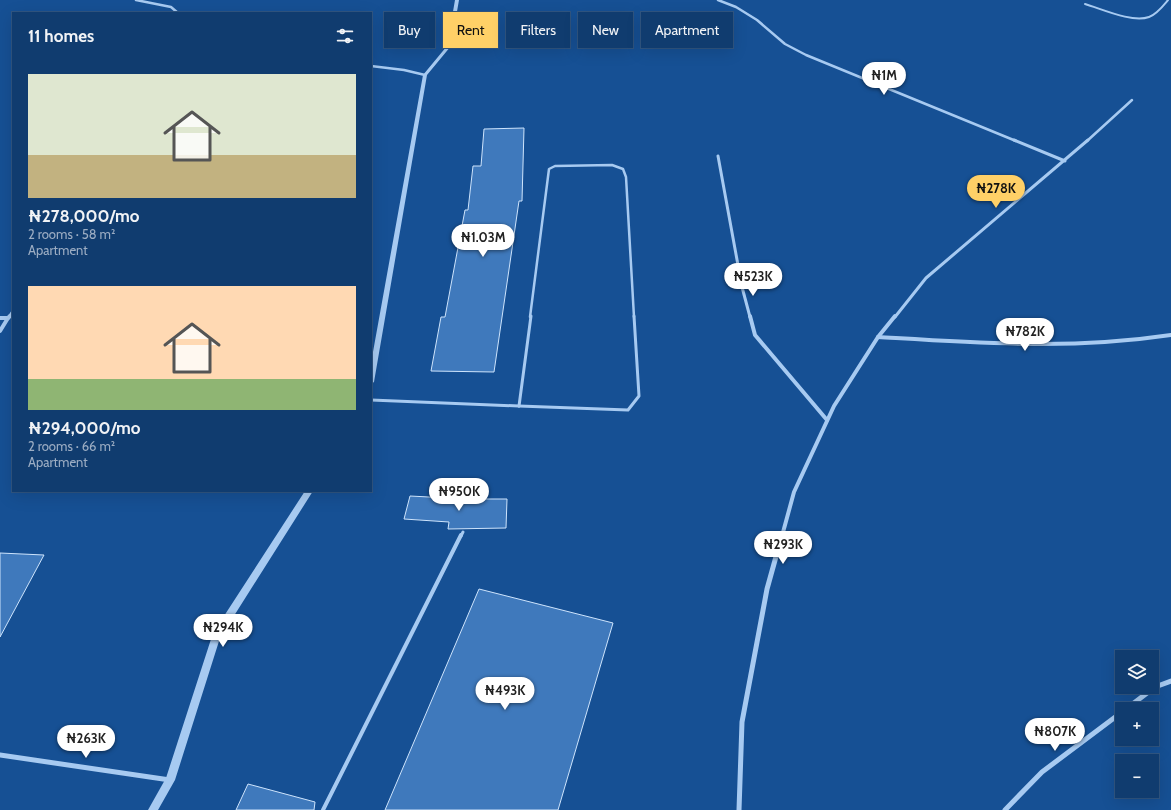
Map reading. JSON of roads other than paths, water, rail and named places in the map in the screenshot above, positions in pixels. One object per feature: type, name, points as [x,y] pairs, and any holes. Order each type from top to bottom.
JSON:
[{"type":"street","points":[[136,0],[171,7],[177,12]]},
{"type":"street","points":[[372,376],[425,75],[449,46],[458,0]]},
{"type":"street","points":[[718,0],[736,7],[757,20],[785,44],[806,55],[1065,161]]},
{"type":"street","points":[[372,66],[425,75]]},
{"type":"street","points":[[739,810],[742,722],[767,589],[794,492],[834,406],[878,337],[926,278],[1065,161],[1132,100]]},
{"type":"street","points":[[718,156],[742,288],[755,335],[827,420]]},
{"type":"street","points":[[0,331],[12,312]]},
{"type":"street","points":[[0,318],[8,318]]},
{"type":"street","points":[[878,337],[1077,346],[1138,341],[1171,335]]},
{"type":"street","points":[[153,810],[170,780],[216,636],[308,492]]},
{"type":"street","points":[[1135,702],[1155,687],[1171,681]]},
{"type":"street","points":[[1005,810],[1042,772],[1115,717]]},
{"type":"street","points":[[0,755],[170,780]]},
{"type":"lane","points":[[1085,4],[1134,17],[1148,17],[1155,13],[1168,0]]},
{"type":"lane","points":[[372,400],[519,407],[628,410],[639,396],[626,177],[623,169],[612,165],[555,166],[549,169],[519,407]]},
{"type":"lane","points":[[323,810],[463,532]]}]
